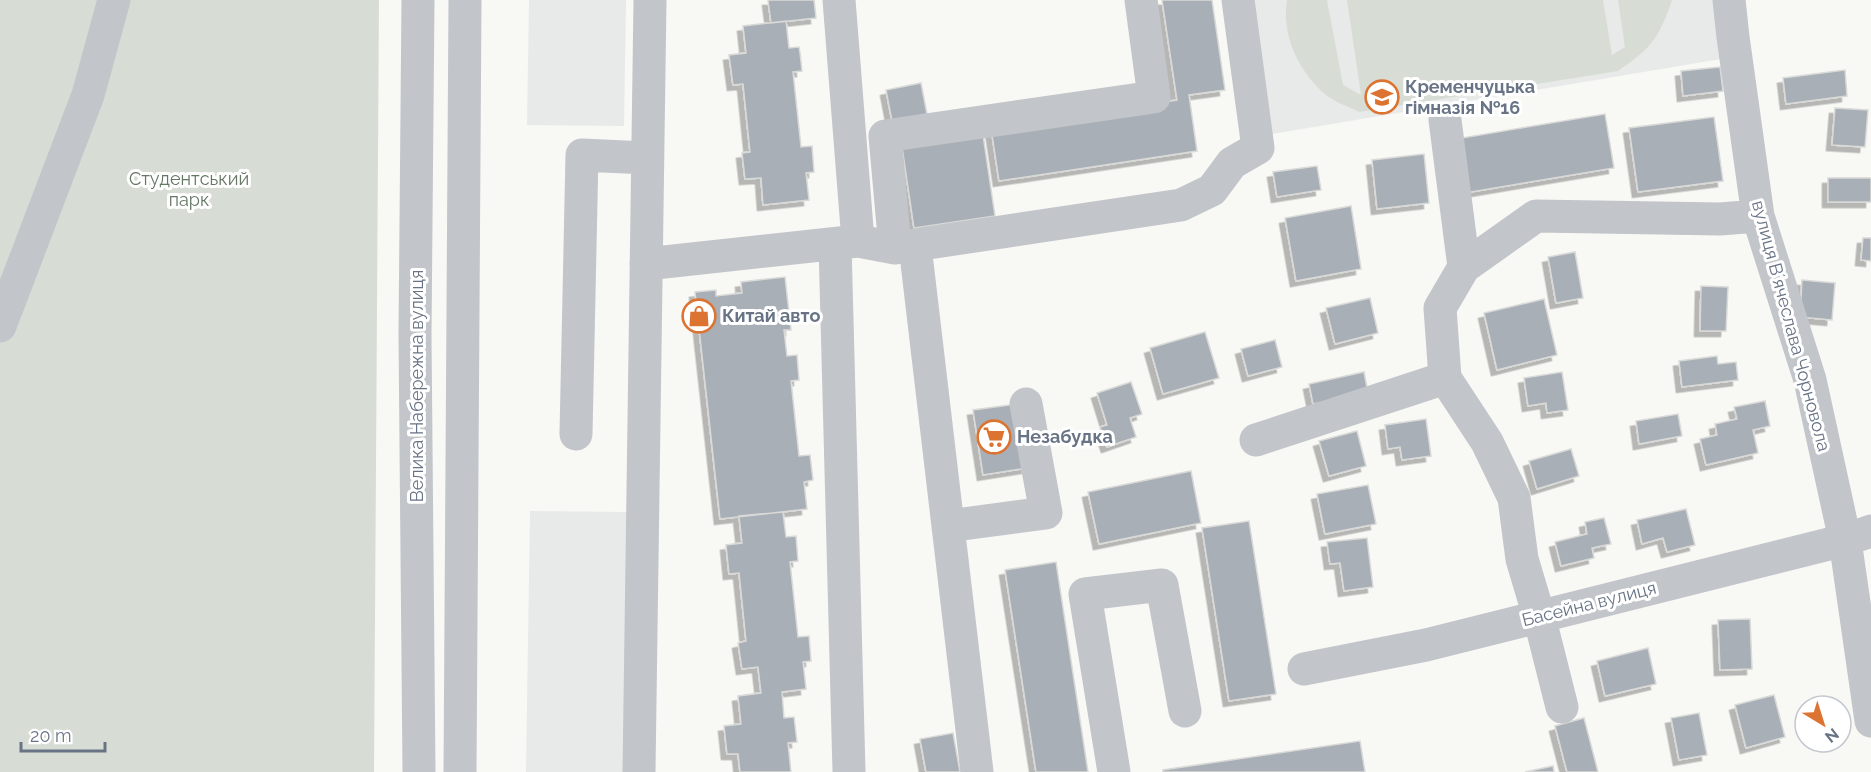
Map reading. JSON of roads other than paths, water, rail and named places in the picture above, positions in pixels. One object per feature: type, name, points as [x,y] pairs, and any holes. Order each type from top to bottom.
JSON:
[{"type":"street","points":[[0,326],[88,95],[114,0]]},
{"type":"street","name":"Велика Набережна вулиця","points":[[418,0],[415,335],[419,772]]},
{"type":"street","points":[[460,772],[465,0]]},
{"type":"street","points":[[639,772],[650,0]]},
{"type":"street","points":[[839,0],[846,242],[849,772]]},
{"type":"street","points":[[977,772],[948,526],[905,247],[885,136],[1154,98],[1141,0]]},
{"type":"street","points":[[646,264],[846,242],[905,247],[1181,205],[1212,190],[1232,163],[1258,148],[1238,0]]},
{"type":"street","name":"вулиця Вʼячеслава Чорновола","points":[[1730,0],[1758,216],[1858,535],[1871,721]]},
{"type":"street","points":[[1445,120],[1464,267]]},
{"type":"street","points":[[576,434],[582,154],[647,158]]},
{"type":"street","points":[[1562,707],[1522,559],[1514,498],[1487,442],[1445,378],[1440,308],[1464,267],[1536,216],[1720,219],[1758,216]]},
{"type":"street","points":[[1256,440],[1445,378]]},
{"type":"street","points":[[948,526],[1046,513],[1026,404]]},
{"type":"street","name":"Басейна вулиця","points":[[1305,669],[1426,645],[1858,535]]},
{"type":"street","points":[[1114,772],[1085,594],[1162,585],[1185,711]]},
{"type":"place","name":"Кременчуцька гімназія №16","points":[[1382,97]]},
{"type":"place","name":"Китай авто","points":[[699,316]]},
{"type":"place","name":"Незабудка","points":[[994,437]]},
{"type":"park label","name":"Студентський парк","points":[[189,189]]}]
